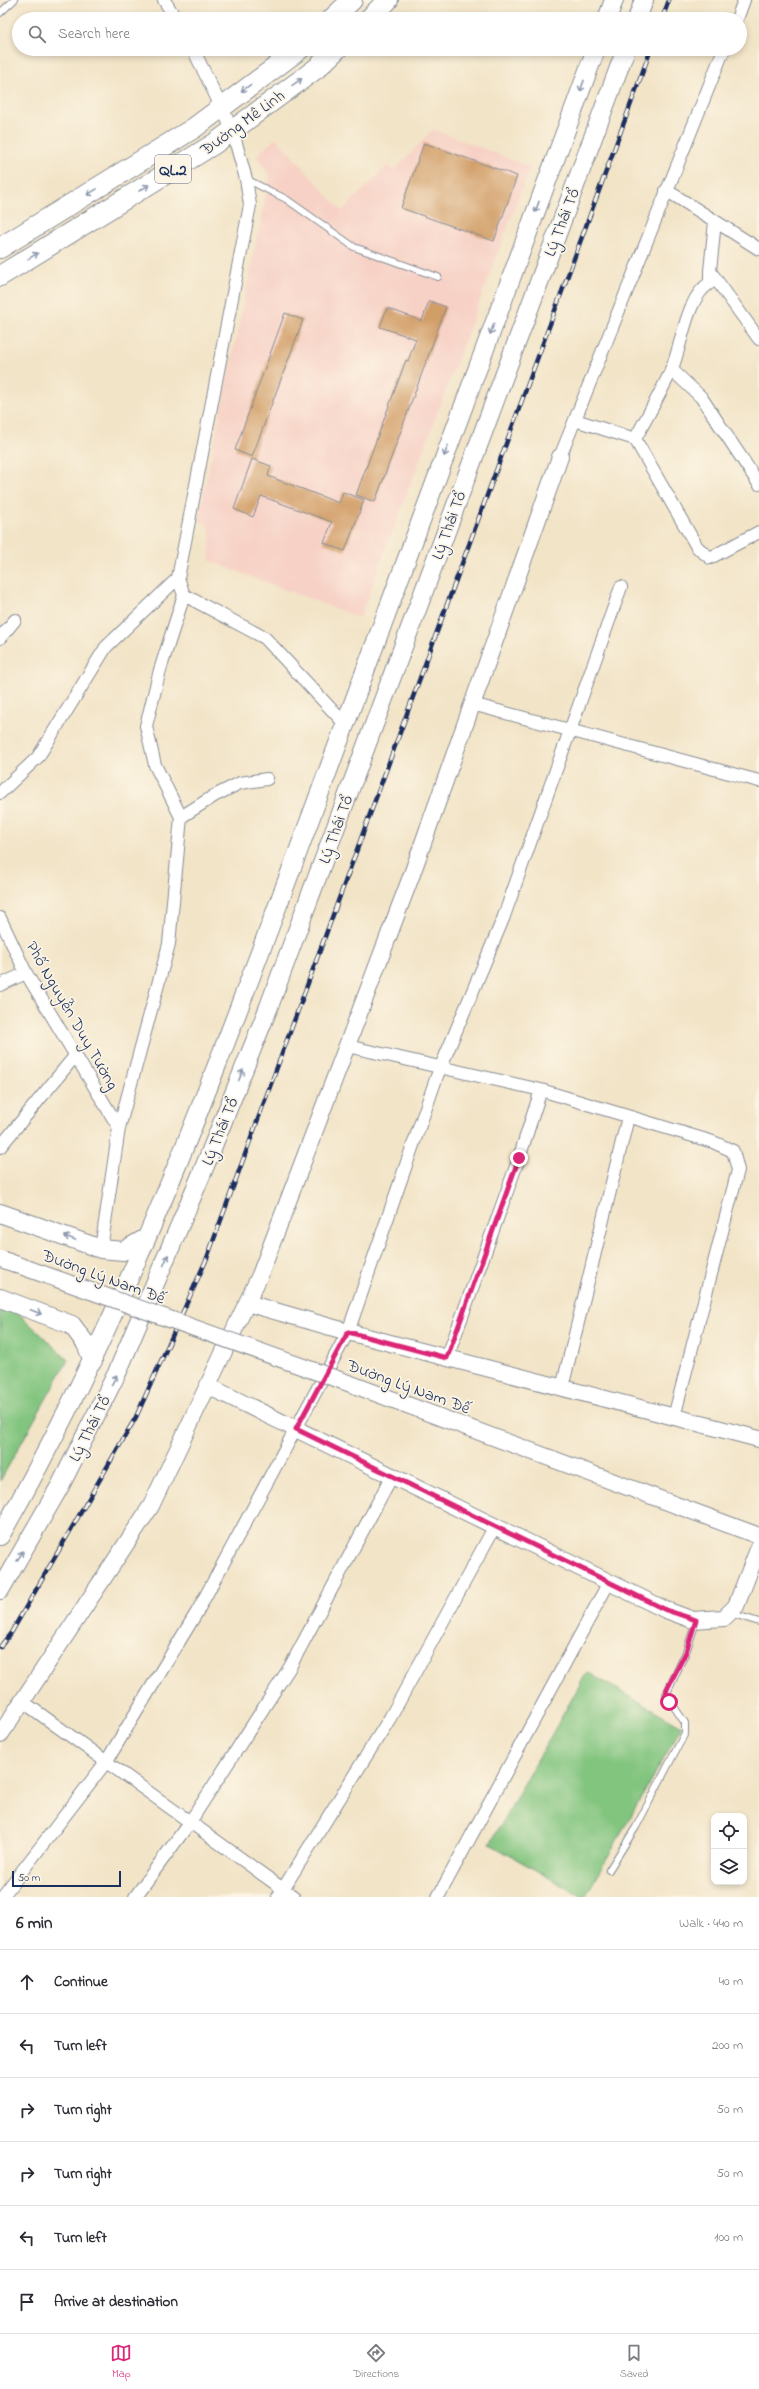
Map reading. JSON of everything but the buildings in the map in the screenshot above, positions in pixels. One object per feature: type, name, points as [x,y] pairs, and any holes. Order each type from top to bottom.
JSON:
[{"type":"main road","points":[[339,12],[352,0]]},
{"type":"main road","points":[[376,12],[388,0]]},
{"type":"main road","points":[[610,12],[614,0]]},
{"type":"main road","points":[[640,12],[644,0]]},
{"type":"main road","name":"Đường Mê Linh","points":[[0,248],[194,128],[290,56]]},
{"type":"main road","name":"Đường Mê Linh","points":[[0,276],[207,148],[317,68],[330,56]]},
{"type":"main road","name":"Lý Thái Tổ","points":[[0,1536],[51,1443],[92,1361],[146,1238],[176,1164],[242,999],[346,724],[593,56]]},
{"type":"main road","name":"Lý Thái Tổ","points":[[0,1590],[60,1486],[117,1373],[202,1173],[268,1009],[623,56]]},
{"type":"main road","points":[[176,1164],[202,1173]]},
{"type":"main road","points":[[0,1213],[101,1249],[123,1250],[146,1238]]},
{"type":"main road","points":[[0,1298],[72,1326],[86,1344],[92,1361]]},
{"type":"main road","points":[[51,1443],[76,1455]]},
{"type":"street","points":[[164,0],[172,12]]},
{"type":"street","points":[[739,12],[744,0]]},
{"type":"street","points":[[101,1249],[118,1128],[169,944],[181,817],[155,765],[146,726],[160,670],[184,596],[178,578],[250,205],[246,179],[232,130],[196,56]]},
{"type":"street","points":[[0,1735],[150,1506],[260,1275],[347,1046],[472,704],[560,457],[721,56]]},
{"type":"street","points":[[666,190],[759,248]]},
{"type":"street","points":[[635,439],[671,370],[692,307],[705,286],[710,283],[715,221]]},
{"type":"street","points":[[710,271],[759,340]]},
{"type":"street","points":[[671,370],[701,397],[759,484]]},
{"type":"street","points":[[575,420],[635,439],[697,547],[710,558],[759,532]]},
{"type":"street","points":[[0,794],[38,757],[106,647],[178,578]]},
{"type":"street","points":[[2,1897],[106,1762],[197,1612],[348,1332],[441,1066],[503,919],[621,587]]},
{"type":"street","points":[[184,596],[265,638],[346,724]]},
{"type":"street","points":[[0,638],[15,620]]},
{"type":"street","points":[[472,704],[759,782]]},
{"type":"street","points":[[181,817],[214,796],[240,783],[267,779]]},
{"type":"street","name":"Phố Nguyễn Duy Tường","points":[[0,918],[26,973],[118,1128]]},
{"type":"street","points":[[0,985],[26,973]]},
{"type":"street","points":[[347,1046],[441,1066],[540,1090],[713,1142],[733,1151],[738,1170],[674,1417]]},
{"type":"street","points":[[0,1147],[75,1056]]},
{"type":"street","points":[[447,1358],[519,1158],[540,1090]]},
{"type":"street","points":[[562,1388],[628,1116]]},
{"type":"street","name":"Đường Lý Nam Đế","points":[[0,1259],[351,1384],[759,1536]]},
{"type":"street","points":[[247,1303],[348,1332],[759,1439]]},
{"type":"street","points":[[208,1386],[666,1610],[696,1620],[724,1618],[736,1606],[759,1547]]},
{"type":"street","points":[[135,1897],[190,1822],[290,1668],[392,1476]]},
{"type":"street","points":[[281,1893],[390,1718],[495,1526]]},
{"type":"street","points":[[438,1897],[609,1582]]},
{"type":"street","points":[[22,1701],[190,1822],[281,1893],[294,1897]]},
{"type":"lane","points":[[0,13],[14,0]]},
{"type":"lane","points":[[246,179],[286,199],[354,247],[438,277]]},
{"type":"lane","points":[[729,1613],[759,1622]]},
{"type":"lane","points":[[609,1870],[636,1827],[685,1733],[685,1723],[666,1695],[686,1652],[696,1620]]},
{"type":"shaded area","points":[[433,129],[530,167],[360,618],[210,561],[210,529],[205,523],[198,520],[270,175],[256,156],[276,138],[342,211],[388,165],[394,171]]},
{"type":"green space","points":[[0,1296],[68,1360],[0,1481]]},
{"type":"green space","points":[[587,1672],[682,1726],[585,1897],[583,1897],[490,1844]]},
{"type":"railway","points":[[665,12],[669,0]]},
{"type":"railway","points":[[0,1647],[11,1633],[136,1417],[207,1258],[648,56]]},
{"type":"route","points":[[519,1158],[447,1358],[348,1332],[296,1429],[666,1610],[696,1620],[686,1652],[667,1689],[666,1695],[669,1702]]}]
